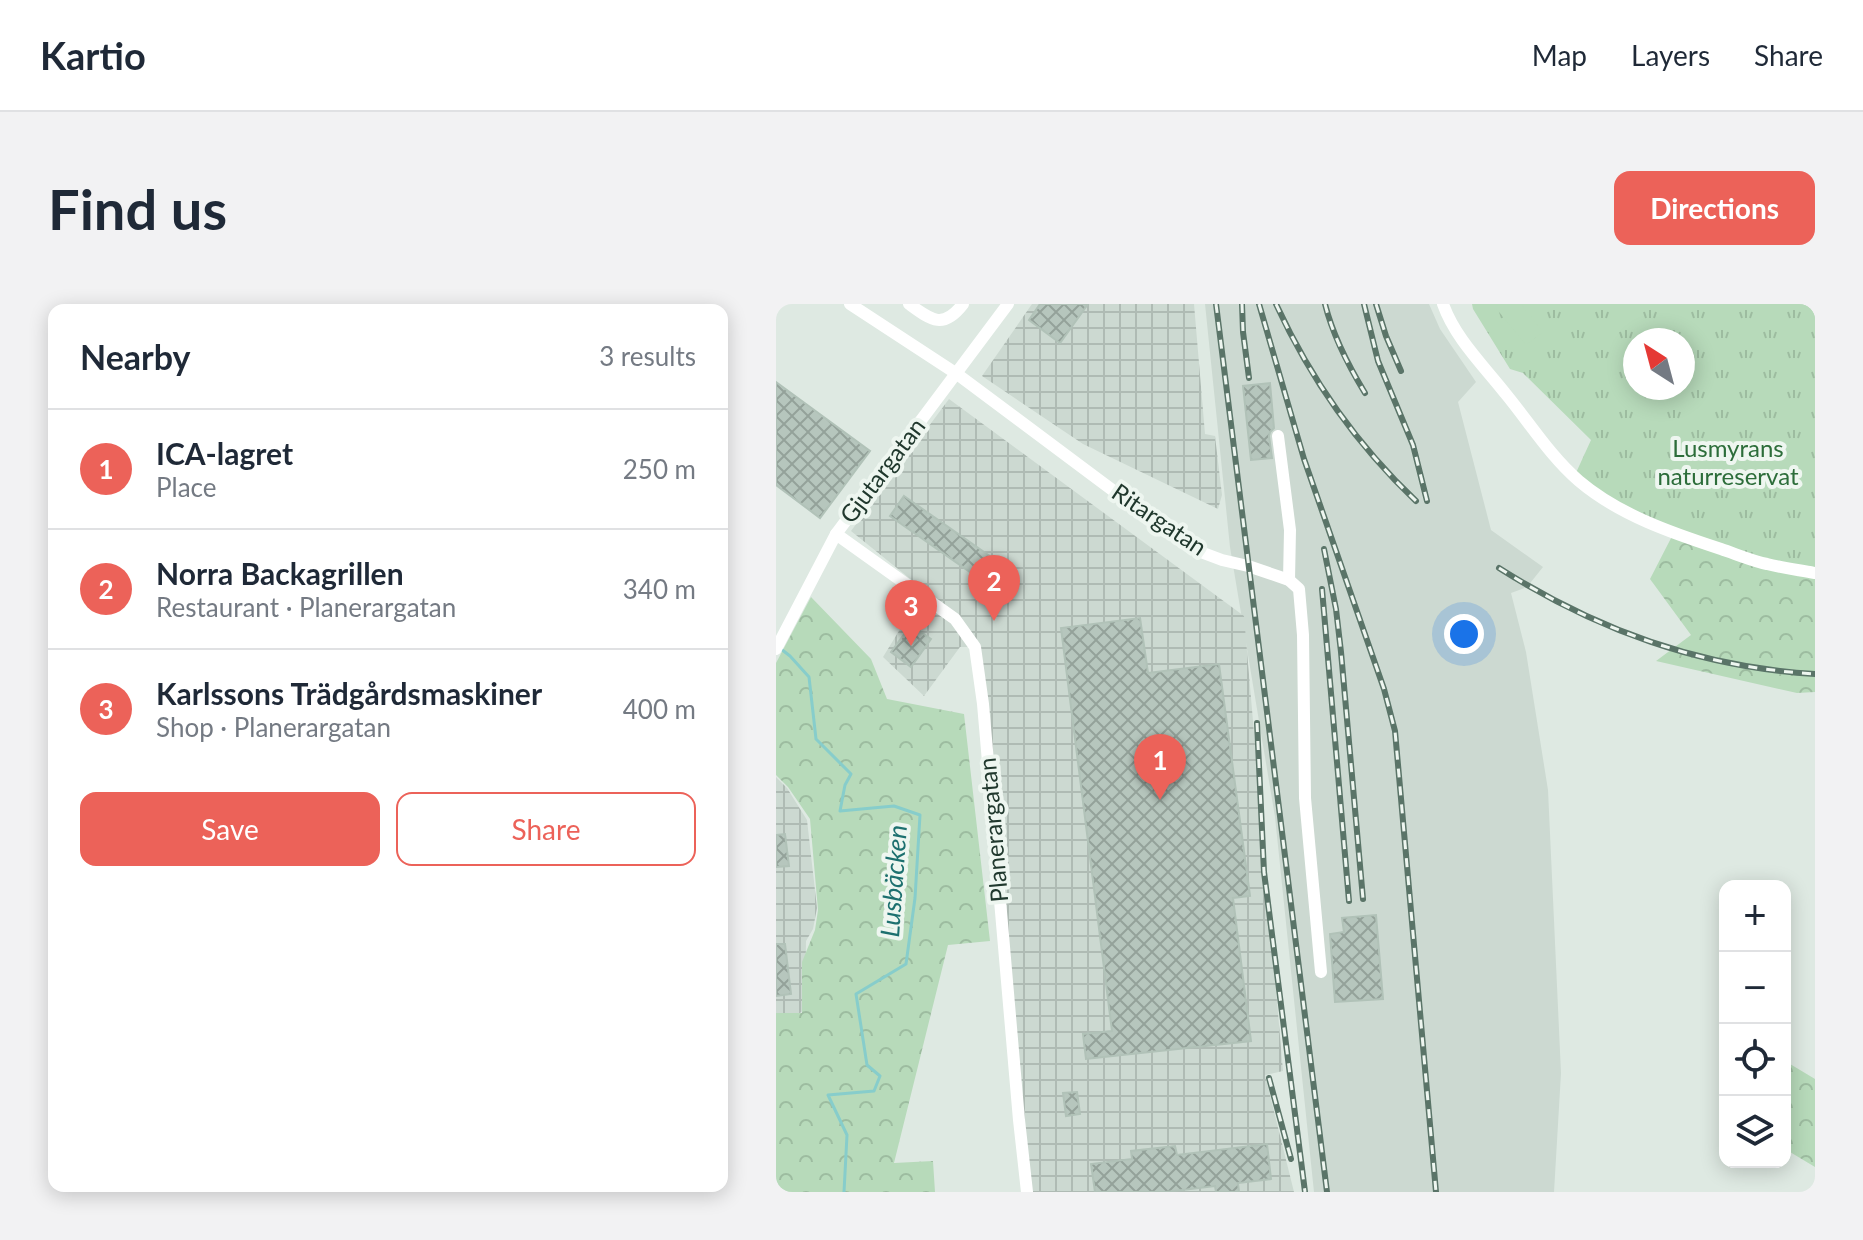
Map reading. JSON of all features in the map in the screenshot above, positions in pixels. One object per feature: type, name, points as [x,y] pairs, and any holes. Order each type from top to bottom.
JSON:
[{"type":"street","name":"Ritargatan","points":[[850,304],[867,309],[1182,542],[1222,560],[1289,580]]},
{"type":"street","points":[[909,304],[929,318],[940,321],[949,318],[963,304]]},
{"type":"street","name":"Gjutargatan","points":[[776,649],[836,534],[1008,304]]},
{"type":"street","points":[[1443,304],[1449,320],[1470,351],[1562,466],[1581,483],[1612,504],[1653,525],[1764,564],[1815,573]]},
{"type":"street","points":[[1278,436],[1290,530],[1289,580],[1299,589],[1303,635],[1305,798],[1321,972]]},
{"type":"street","name":"Planerargatan","points":[[836,534],[955,619],[975,647],[983,704],[1027,1192]]},
{"type":"shaded area","points":[[1032,304],[1194,304],[1205,434],[1215,436],[1222,495],[1218,509],[1083,444],[982,376]]},
{"type":"shaded area","points":[[1205,304],[1429,304],[1440,329],[1476,382],[1458,402],[1491,530],[1543,567],[1527,587],[1511,593],[1526,652],[1548,790],[1561,1073],[1554,1192],[1314,1192],[1275,817],[1230,547]]},
{"type":"shaded area","points":[[949,399],[1244,616],[1283,1071],[1265,1075],[1294,1192],[1027,1192],[974,647],[960,647],[924,696],[883,657],[924,590],[851,531]]},
{"type":"shaded area","points":[[776,777],[787,788],[807,820],[817,908],[813,929],[806,941],[805,1009],[776,1032]]},
{"type":"green space","name":"Lusmyrans naturreservat","points":[[1472,304],[1815,304],[1815,576],[1643,521],[1575,475],[1591,440],[1523,373],[1510,369]]},
{"type":"green space","points":[[1499,304],[1521,304],[1543,332],[1526,345],[1495,307]]},
{"type":"green space","name":"Lusmyrans naturreservat","points":[[1815,304],[1815,692],[1797,693],[1656,661],[1691,635],[1650,579],[1686,509],[1567,316]]},
{"type":"green space","points":[[811,597],[871,659],[887,699],[964,714],[990,941],[948,945],[894,1163],[933,1161],[935,1192],[776,1192],[776,1013],[802,1013],[802,962],[815,930],[818,910],[810,819],[776,775],[776,663]]},
{"type":"green space","points":[[1791,1065],[1815,1079],[1815,1167],[1791,1153]]},
{"type":"building","points":[[1040,304],[1088,304],[1060,343],[1029,320]]},
{"type":"building","points":[[776,382],[870,451],[820,518],[776,485]]},
{"type":"building","points":[[1270,383],[1274,428],[1269,436],[1272,458],[1251,460],[1243,386]]},
{"type":"building","points":[[904,496],[994,559],[980,579],[890,516]]},
{"type":"building","points":[[1140,618],[1148,673],[1219,664],[1250,896],[1233,898],[1251,1041],[1086,1059],[1083,1034],[1112,1031],[1061,628]]},
{"type":"building","points":[[911,625],[931,639],[911,667],[891,652]]},
{"type":"building","points":[[785,834],[789,866],[776,867],[776,835]]},
{"type":"building","points":[[1376,915],[1383,999],[1335,1002],[1330,934],[1344,932],[1342,918]]},
{"type":"building","points":[[776,944],[785,944],[791,994],[776,996]]},
{"type":"building","points":[[1077,1092],[1080,1114],[1066,1116],[1063,1093]]},
{"type":"building","points":[[1267,1144],[1271,1179],[1238,1183],[1239,1192],[1216,1192],[1215,1186],[1166,1192],[1095,1192],[1091,1164],[1132,1159],[1131,1151],[1175,1146],[1177,1155]]},
{"type":"waterway","name":"Lusbäcken","points":[[781,649],[809,677],[816,739],[851,774],[845,785],[840,811],[894,806],[920,815],[915,898],[906,964],[856,994],[867,1065],[880,1076],[874,1091],[828,1095],[847,1135],[844,1192]]},
{"type":"railway","points":[[1216,304],[1327,1192]]},
{"type":"railway","points":[[1242,304],[1249,378]]},
{"type":"railway","points":[[1259,304],[1304,459],[1384,689],[1395,731],[1436,1192]]},
{"type":"railway","points":[[1276,304],[1304,358],[1337,409],[1374,457],[1416,501]]},
{"type":"railway","points":[[1325,304],[1342,350],[1365,393]]},
{"type":"railway","points":[[1364,304],[1378,361],[1413,445],[1427,501]]},
{"type":"railway","points":[[1376,304],[1401,371]]},
{"type":"railway","points":[[1324,549],[1341,652],[1363,899]]},
{"type":"railway","points":[[1499,568],[1573,610],[1650,642],[1730,663],[1815,674]]},
{"type":"railway","points":[[1322,589],[1349,901]]},
{"type":"railway","points":[[1257,723],[1264,872],[1305,1192]]},
{"type":"railway","points":[[1269,1078],[1291,1159]]},
{"type":"place","name":"Norra Backagrillen","points":[[994,621]]},
{"type":"place","name":"Karlssons Trädgårdsmaskiner","points":[[911,646]]},
{"type":"place","name":"ICA-lagret","points":[[1160,800]]}]
